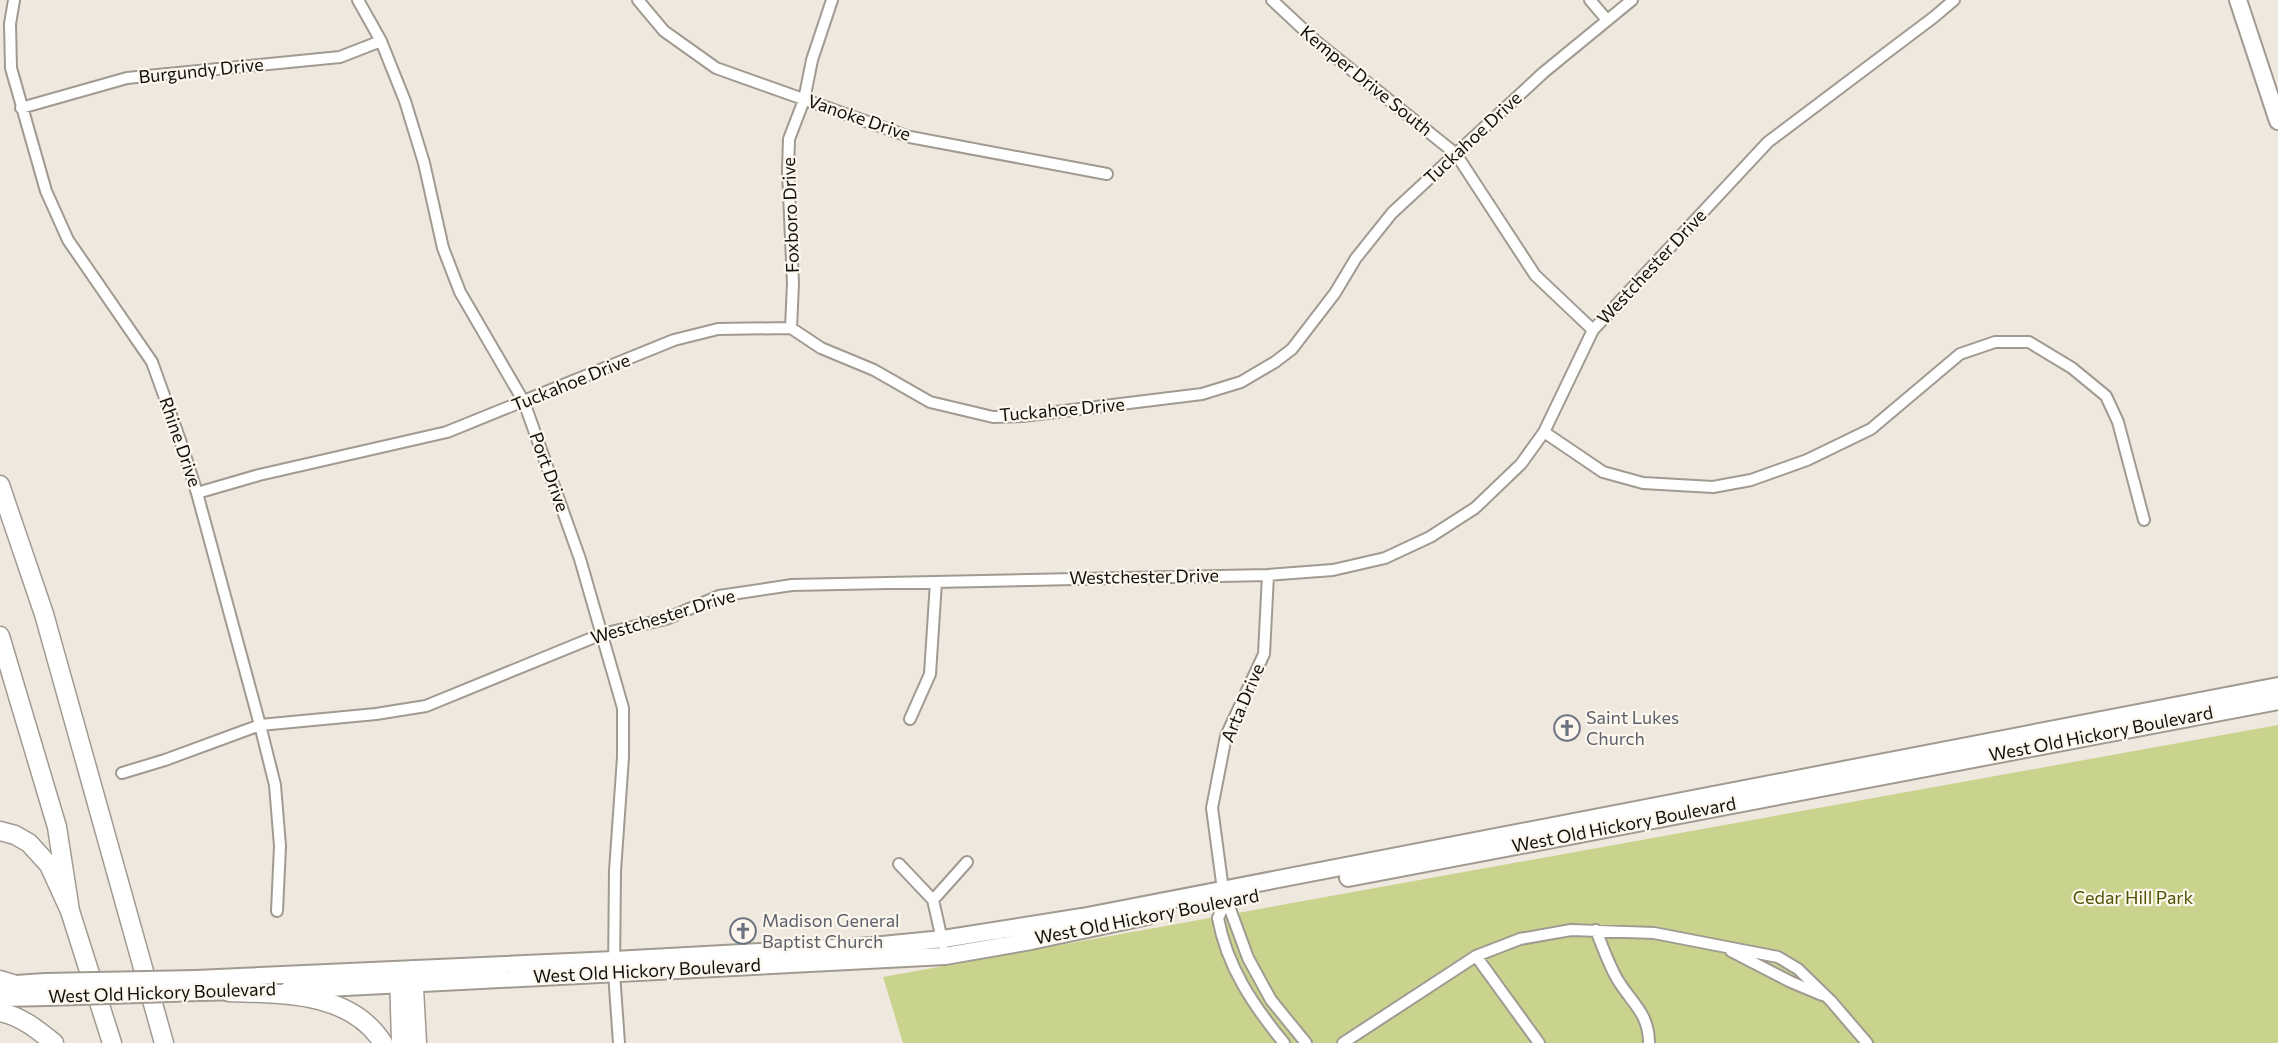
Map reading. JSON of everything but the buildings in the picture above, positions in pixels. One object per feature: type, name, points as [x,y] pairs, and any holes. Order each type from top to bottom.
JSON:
[{"type":"highway","points":[[0,485],[44,614],[164,1043]]},
{"type":"highway","points":[[0,636],[57,827],[70,911]]},
{"type":"highway","points":[[0,831],[15,835],[40,854],[49,865],[70,911],[112,1043]]},
{"type":"highway","points":[[401,1043],[406,977]]},
{"type":"highway","points":[[406,977],[417,1043]]},
{"type":"highway","points":[[229,992],[296,995],[340,1007],[368,1026],[383,1043]]},
{"type":"highway","points":[[0,1012],[8,1013],[35,1027],[54,1043]]},
{"type":"main road","points":[[2238,0],[2278,121]]},
{"type":"main road","name":"West Old Hickory Boulevard","points":[[4,983],[46,989],[198,986],[614,967],[838,948],[944,947],[1082,917],[1225,896],[2277,697]]},
{"type":"main road","name":"West Old Hickory Boulevard","points":[[198,986],[229,992],[406,977]]},
{"type":"main road","name":"West Old Hickory Boulevard","points":[[0,998],[46,989]]},
{"type":"street","name":"Rhine Drive","points":[[14,0],[10,24],[10,58],[21,108],[46,190],[68,240],[152,362],[197,493],[261,725],[275,785],[280,846],[277,911]]},
{"type":"street","name":"Port Drive","points":[[358,0],[381,41],[405,101],[424,163],[443,248],[460,292],[524,402],[580,559],[623,708],[623,758],[615,871],[614,967],[619,1043]]},
{"type":"street","name":"Vanoke Drive","points":[[638,0],[664,31],[716,68],[910,137],[1107,174]]},
{"type":"street","name":"Foxboro Drive","points":[[791,328],[793,283],[788,171],[789,139],[804,100],[812,60],[832,0]]},
{"type":"street","name":"Kemper Drive South","points":[[1272,0],[1318,43],[1456,154],[1535,275],[1593,330]]},
{"type":"street","points":[[1590,0],[1607,20]]},
{"type":"street","name":"Tuckahoe Drive","points":[[197,493],[259,476],[447,432],[674,340],[718,329],[791,328],[821,348],[874,370],[930,402],[993,417],[1023,416],[1202,394],[1241,382],[1292,349],[1335,293],[1356,258],[1392,213],[1543,73],[1632,0]]},
{"type":"street","name":"Westchester Drive","points":[[122,773],[261,725],[376,714],[426,706],[602,634],[666,619],[719,596],[792,585],[1268,575],[1333,570],[1385,558],[1430,537],[1475,508],[1521,464],[1544,432],[1593,330],[1768,142],[1954,0]]},
{"type":"street","name":"Burgundy Drive","points":[[21,108],[127,78],[340,57],[381,41]]},
{"type":"street","points":[[1544,432],[1603,472],[1643,483],[1713,488],[1751,480],[1807,460],[1871,429],[1960,354],[1995,342],[2029,342],[2072,368],[2106,396],[2118,422],[2144,520]]},
{"type":"street","name":"Arta Drive","points":[[1225,896],[1212,808],[1226,736],[1264,654],[1268,575]]},
{"type":"street","points":[[910,719],[930,674],[936,582]]},
{"type":"street","points":[[933,900],[967,862]]},
{"type":"street","points":[[898,864],[933,900],[944,947]]},
{"type":"street","points":[[1225,896],[1218,918],[1229,957],[1252,1002],[1284,1043]]},
{"type":"street","points":[[1225,896],[1248,958],[1262,986],[1306,1043]]},
{"type":"street","points":[[1343,1043],[1476,956],[1504,944],[1537,935],[1571,930],[1654,933],[1767,954],[1787,961],[1828,998],[1867,1043]]},
{"type":"street","points":[[1596,930],[1616,978],[1643,1014],[1649,1033],[1649,1043]]},
{"type":"street","points":[[1712,943],[1828,998]]},
{"type":"street","points":[[1476,956],[1539,1043]]},
{"type":"green space","name":"Cedar Hill Park","points":[[2278,725],[2278,1043],[903,1043],[883,977]]},
{"type":"place","name":"Saint Lukes Church","points":[[1567,728]]},
{"type":"place","name":"Madison General Baptist Church","points":[[743,931]]}]
